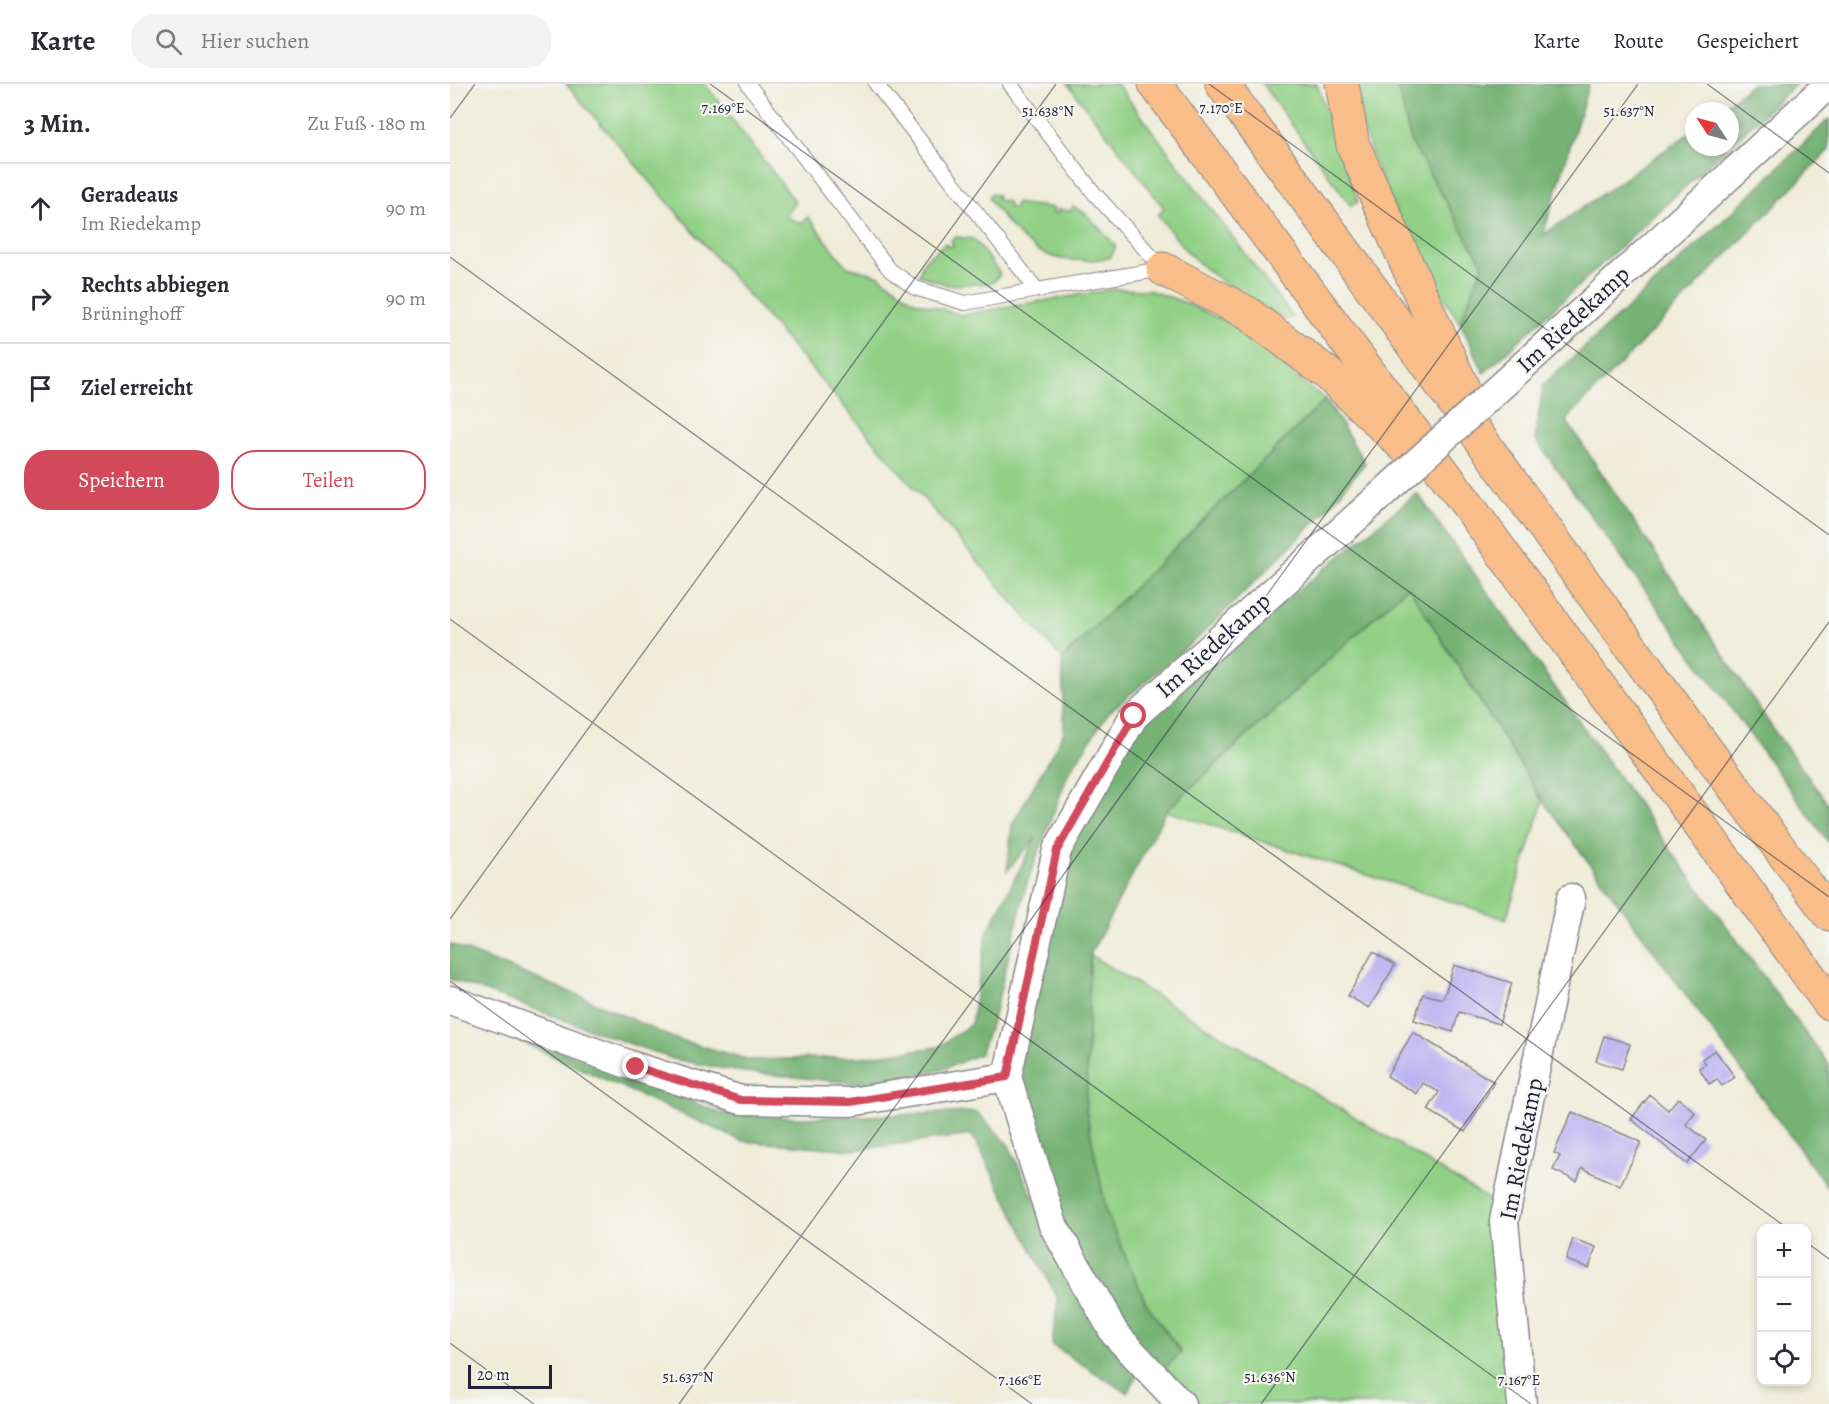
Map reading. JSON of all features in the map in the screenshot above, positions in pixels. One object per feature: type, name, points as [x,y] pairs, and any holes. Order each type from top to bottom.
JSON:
[{"type":"highway","points":[[1155,84],[1467,504],[1829,1003]]},
{"type":"highway","points":[[1222,84],[1359,269],[1494,460],[1736,793],[1829,914]]},
{"type":"highway","points":[[1342,84],[1353,145],[1494,460]]},
{"type":"highway","points":[[1162,269],[1246,312],[1327,373],[1467,504]]},
{"type":"street","name":"Im Riedekamp","points":[[1181,1404],[1115,1334],[1053,1225],[1007,1077],[1057,850],[1134,716],[1359,515],[1829,84]]},
{"type":"street","name":"Im Riedekamp","points":[[1522,1404],[1504,1221],[1571,898]]},
{"type":"street","points":[[450,1000],[636,1067],[741,1100],[850,1102],[1007,1077]]},
{"type":"lane","points":[[748,84],[890,270],[915,288],[965,303],[1162,269]]},
{"type":"lane","points":[[876,84],[1037,290]]},
{"type":"lane","points":[[1010,84],[1094,193],[1162,269]]},
{"type":"green space","points":[[566,84],[705,84],[795,201],[786,217],[801,223],[808,217],[847,267],[878,275],[914,301],[961,315],[1114,289],[1148,290],[1184,302],[1236,326],[1308,387],[1326,399],[1062,659]]},
{"type":"green space","points":[[1068,84],[1117,84],[1293,317],[1287,320],[1246,297],[1206,270],[1195,259],[1158,215],[1164,208]]},
{"type":"green space","points":[[1262,84],[1317,84],[1358,202],[1351,206]]},
{"type":"green space","points":[[1355,84],[1397,84],[1412,142],[1483,265],[1460,323],[1394,209],[1369,146],[1360,115]]},
{"type":"green space","points":[[1397,84],[1589,84],[1543,235],[1685,136],[1685,156],[1718,156],[1484,373],[1460,323],[1483,265],[1411,142]]},
{"type":"green space","points":[[1752,84],[1796,84],[1739,137],[1739,102],[1729,102]]},
{"type":"green space","points":[[1829,119],[1829,150],[1566,420],[1775,732],[1829,805],[1829,843],[1535,439],[1543,385],[1727,217]]},
{"type":"green space","points":[[990,194],[998,195],[997,200],[1008,202],[1009,208],[1014,208],[1015,203],[1054,208],[1053,213],[1058,213],[1058,209],[1071,211],[1073,206],[1085,213],[1116,246],[1110,258],[1069,260],[1053,257],[1039,251],[1014,231],[989,199]]},
{"type":"green space","points":[[956,237],[974,239],[1000,274],[993,283],[948,285],[919,275],[923,262],[945,243],[948,247],[953,245],[951,240]]},
{"type":"green space","points":[[1326,399],[1365,463],[1324,513],[1200,636],[1108,713],[1068,774],[1026,886],[994,1016],[980,1054],[941,1070],[862,1084],[736,1071],[673,1059],[450,979],[450,944],[585,998],[673,1038],[750,1060],[861,1057],[938,1047],[971,1024],[987,933],[1036,837],[1007,871],[1012,825],[1064,732],[1062,659]]},
{"type":"green space","points":[[1417,493],[1677,859],[1829,1065],[1829,1189],[1544,802],[1408,586],[1166,811],[1090,955],[1086,1111],[1107,1214],[1146,1303],[1181,1353],[1160,1373],[1121,1330],[1058,1222],[1012,1077],[1063,855],[1139,721]]},
{"type":"green space","points":[[1408,586],[1543,802],[1506,919],[1166,811]]},
{"type":"green space","points":[[1090,955],[1501,1207],[1517,1404],[1190,1404],[1160,1373],[1181,1352],[1146,1303],[1107,1214],[1086,1111]]},
{"type":"green space","points":[[463,1016],[608,1068],[720,1113],[800,1118],[977,1112],[1008,1144],[1061,1255],[1140,1371],[1127,1393],[1052,1345],[1058,1299],[972,1135],[854,1150],[742,1141]]},
{"type":"building","points":[[1373,952],[1395,965],[1369,1008],[1348,996]]},
{"type":"building","points":[[1454,965],[1512,983],[1499,1024],[1459,1012],[1453,1032],[1414,1020],[1423,994],[1443,999]]},
{"type":"building","points":[[1413,1032],[1494,1082],[1465,1132],[1428,1110],[1439,1092],[1423,1083],[1417,1094],[1387,1076]]},
{"type":"building","points":[[1604,1036],[1630,1044],[1622,1069],[1596,1061]]},
{"type":"building","points":[[1715,1050],[1735,1077],[1722,1086],[1717,1079],[1709,1084],[1699,1068],[1706,1064],[1702,1059]]},
{"type":"building","points":[[1650,1095],[1668,1110],[1678,1098],[1695,1112],[1686,1124],[1706,1140],[1687,1164],[1631,1119]]},
{"type":"building","points":[[1572,1112],[1641,1142],[1620,1186],[1582,1168],[1577,1181],[1553,1170],[1560,1156],[1554,1153]]},
{"type":"building","points":[[1573,1239],[1596,1247],[1589,1268],[1566,1260]]},
{"type":"route","points":[[636,1067],[741,1100],[850,1102],[1007,1077],[1057,850],[1134,716]]}]
